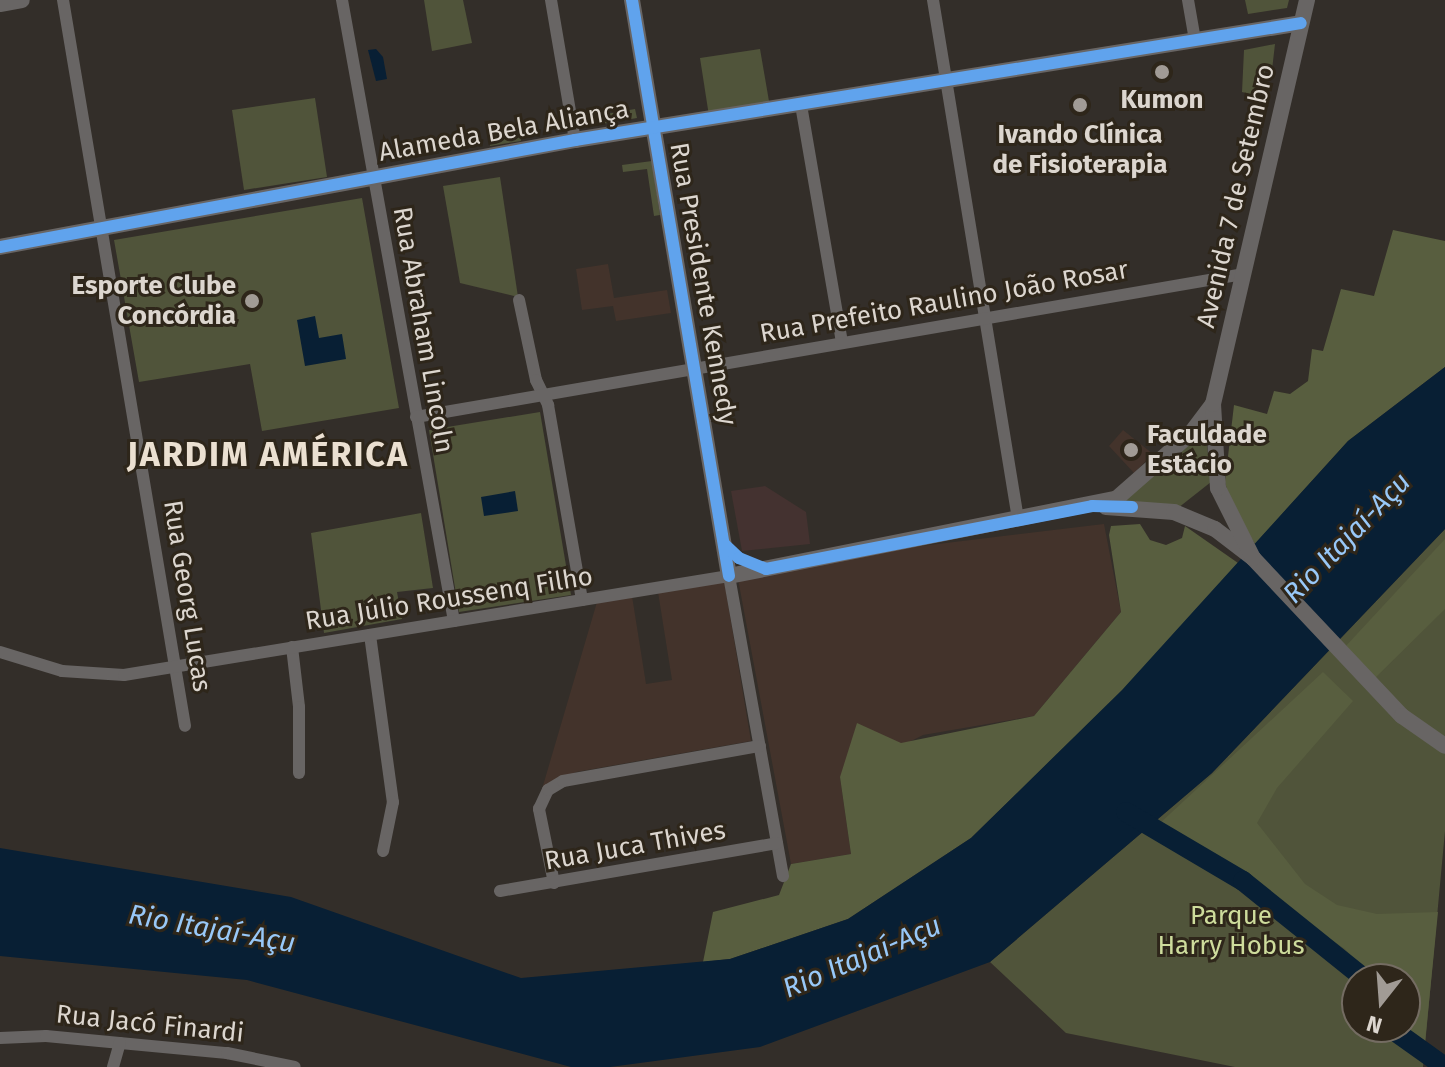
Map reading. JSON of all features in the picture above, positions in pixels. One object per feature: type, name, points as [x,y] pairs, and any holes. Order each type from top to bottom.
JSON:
[{"type":"street","points":[[0,4],[22,0]]},
{"type":"street","name":"Rua Georg Lucas","points":[[63,0],[185,726]]},
{"type":"street","name":"Rua Abraham Lincoln","points":[[342,0],[454,621]]},
{"type":"street","points":[[551,0],[575,140]]},
{"type":"street","name":"Rua Presidente Kennedy","points":[[632,0],[783,876]]},
{"type":"street","points":[[933,0],[1018,519]]},
{"type":"street","points":[[1188,0],[1195,40]]},
{"type":"street","name":"Avenida 7 de Setembro","points":[[1253,558],[1218,488],[1211,441],[1213,404],[1307,0]]},
{"type":"street","name":"Alameda Bela Aliança","points":[[0,247],[575,140],[1301,23]]},
{"type":"street","points":[[801,105],[842,342]]},
{"type":"street","name":"Rua Prefeito Raulino João Rosar","points":[[416,417],[1243,274]]},
{"type":"street","points":[[519,300],[542,394],[582,600]]},
{"type":"street","points":[[729,576],[1092,506],[1126,493],[1191,433],[1213,404]]},
{"type":"street","points":[[1092,506],[1132,507],[1193,519],[1253,558],[1385,701],[1445,746]]},
{"type":"street","points":[[724,544],[739,558],[766,569]]},
{"type":"street","name":"Rua Júlio Roussenq Filho","points":[[0,652],[90,676],[176,667],[729,576]]},
{"type":"street","points":[[370,635],[393,802],[383,851]]},
{"type":"street","points":[[292,647],[299,707],[299,773]]},
{"type":"street","points":[[554,883],[539,809],[555,785],[760,746]]},
{"type":"street","name":"Rua Juca Thives","points":[[500,891],[777,843]]},
{"type":"street","name":"Rua Jacó Finardi","points":[[0,1038],[120,1043],[250,1056],[295,1067]]},
{"type":"street","points":[[113,1067],[120,1043]]},
{"type":"shaded area","points":[[608,264],[614,298],[667,290],[671,313],[616,321],[613,306],[582,310],[576,269]]},
{"type":"shaded area","name":"Faculdade Estácio","points":[[1123,430],[1153,454],[1134,473],[1109,446]]},
{"type":"shaded area","points":[[765,486],[806,512],[810,544],[742,551],[731,491]]},
{"type":"shaded area","points":[[1104,524],[1121,612],[1034,716],[923,735],[840,777],[851,854],[791,864],[738,579],[905,548]]},
{"type":"shaded area","points":[[724,580],[751,741],[576,772],[542,789],[597,602],[632,596],[646,684],[672,680],[658,592]]},
{"type":"green space","points":[[424,0],[463,0],[472,43],[432,51]]},
{"type":"green space","points":[[1245,0],[1289,0],[1287,8],[1248,14]]},
{"type":"green space","points":[[1275,44],[1272,70],[1266,69],[1258,96],[1242,92],[1244,50]]},
{"type":"green space","points":[[760,49],[770,107],[709,116],[700,58]]},
{"type":"green space","points":[[315,98],[327,177],[244,190],[232,110]]},
{"type":"green space","points":[[635,109],[637,118],[578,128],[577,119]]},
{"type":"green space","points":[[518,127],[521,141],[490,146],[489,132]]},
{"type":"green space","points":[[652,161],[660,215],[654,216],[647,169],[623,172],[622,165]]},
{"type":"green space","points":[[500,177],[518,297],[460,283],[443,186]]},
{"type":"green space","name":"Esporte Clube Concórdia","points":[[362,198],[399,408],[262,431],[250,364],[139,382],[114,240]]},
{"type":"green space","points":[[1393,230],[1445,241],[1445,367],[1348,441],[1255,544],[1231,506],[1225,482],[1234,405],[1267,414],[1274,391],[1290,394],[1308,381],[1312,349],[1323,351],[1341,289],[1374,296]]},
{"type":"green space","points":[[540,412],[571,595],[459,612],[429,430]]},
{"type":"green space","points":[[1205,427],[1211,482],[1178,508],[1113,503]]},
{"type":"green space","points":[[421,513],[433,588],[397,592],[402,619],[324,633],[311,533]]},
{"type":"green space","points":[[1140,524],[1150,540],[1166,545],[1182,538],[1185,526],[1238,563],[1122,691],[971,838],[848,919],[730,959],[703,962],[713,912],[779,895],[791,864],[851,854],[840,777],[857,723],[901,743],[1034,716],[1121,612],[1109,535],[1111,526]]},
{"type":"green space","name":"Parque Harry Hobus","points":[[1445,529],[1445,831],[1423,1067],[1235,1067],[1066,1033],[990,962],[1212,773]]},
{"type":"green space","points":[[1445,539],[1445,609],[1374,679],[1345,647]]},
{"type":"green space","points":[[1323,672],[1353,701],[1277,788],[1257,823],[1305,884],[1337,905],[1377,914],[1438,912],[1425,1042],[1421,1040],[1421,963],[1358,963],[1345,949],[1158,825]]},
{"type":"water","points":[[376,49],[383,57],[387,79],[376,81],[368,50]]},
{"type":"water","points":[[315,316],[319,338],[342,334],[346,359],[305,366],[297,320]]},
{"type":"water","name":"Rio Itajaí-Açu","points":[[1445,367],[1445,529],[1212,773],[990,962],[760,1047],[610,1067],[571,1067],[247,980],[0,956],[0,848],[291,897],[521,978],[730,959],[848,919],[971,838],[1122,690],[1348,441]]},
{"type":"water","points":[[515,491],[518,511],[484,516],[481,497]]},
{"type":"waterway","points":[[1126,812],[1243,881],[1345,963]]},
{"type":"waterway","points":[[1411,1043],[1445,1067]]},
{"type":"cycle path","points":[[632,0],[729,576]]},
{"type":"cycle path","points":[[0,247],[575,140],[1301,23]]},
{"type":"cycle path","points":[[724,544],[739,558],[766,569],[1092,506],[1132,507]]},
{"type":"place","name":"Kumon","points":[[1162,72]]},
{"type":"place","name":"Ivando Clínica de Fisioterapia","points":[[1080,105]]},
{"type":"place","name":"Esporte Clube Concórdia","points":[[252,301]]},
{"type":"place","name":"Faculdade Estácio","points":[[1131,450]]},
{"type":"district","name":"JARDIM AMÉRICA","points":[[268,455]]}]
